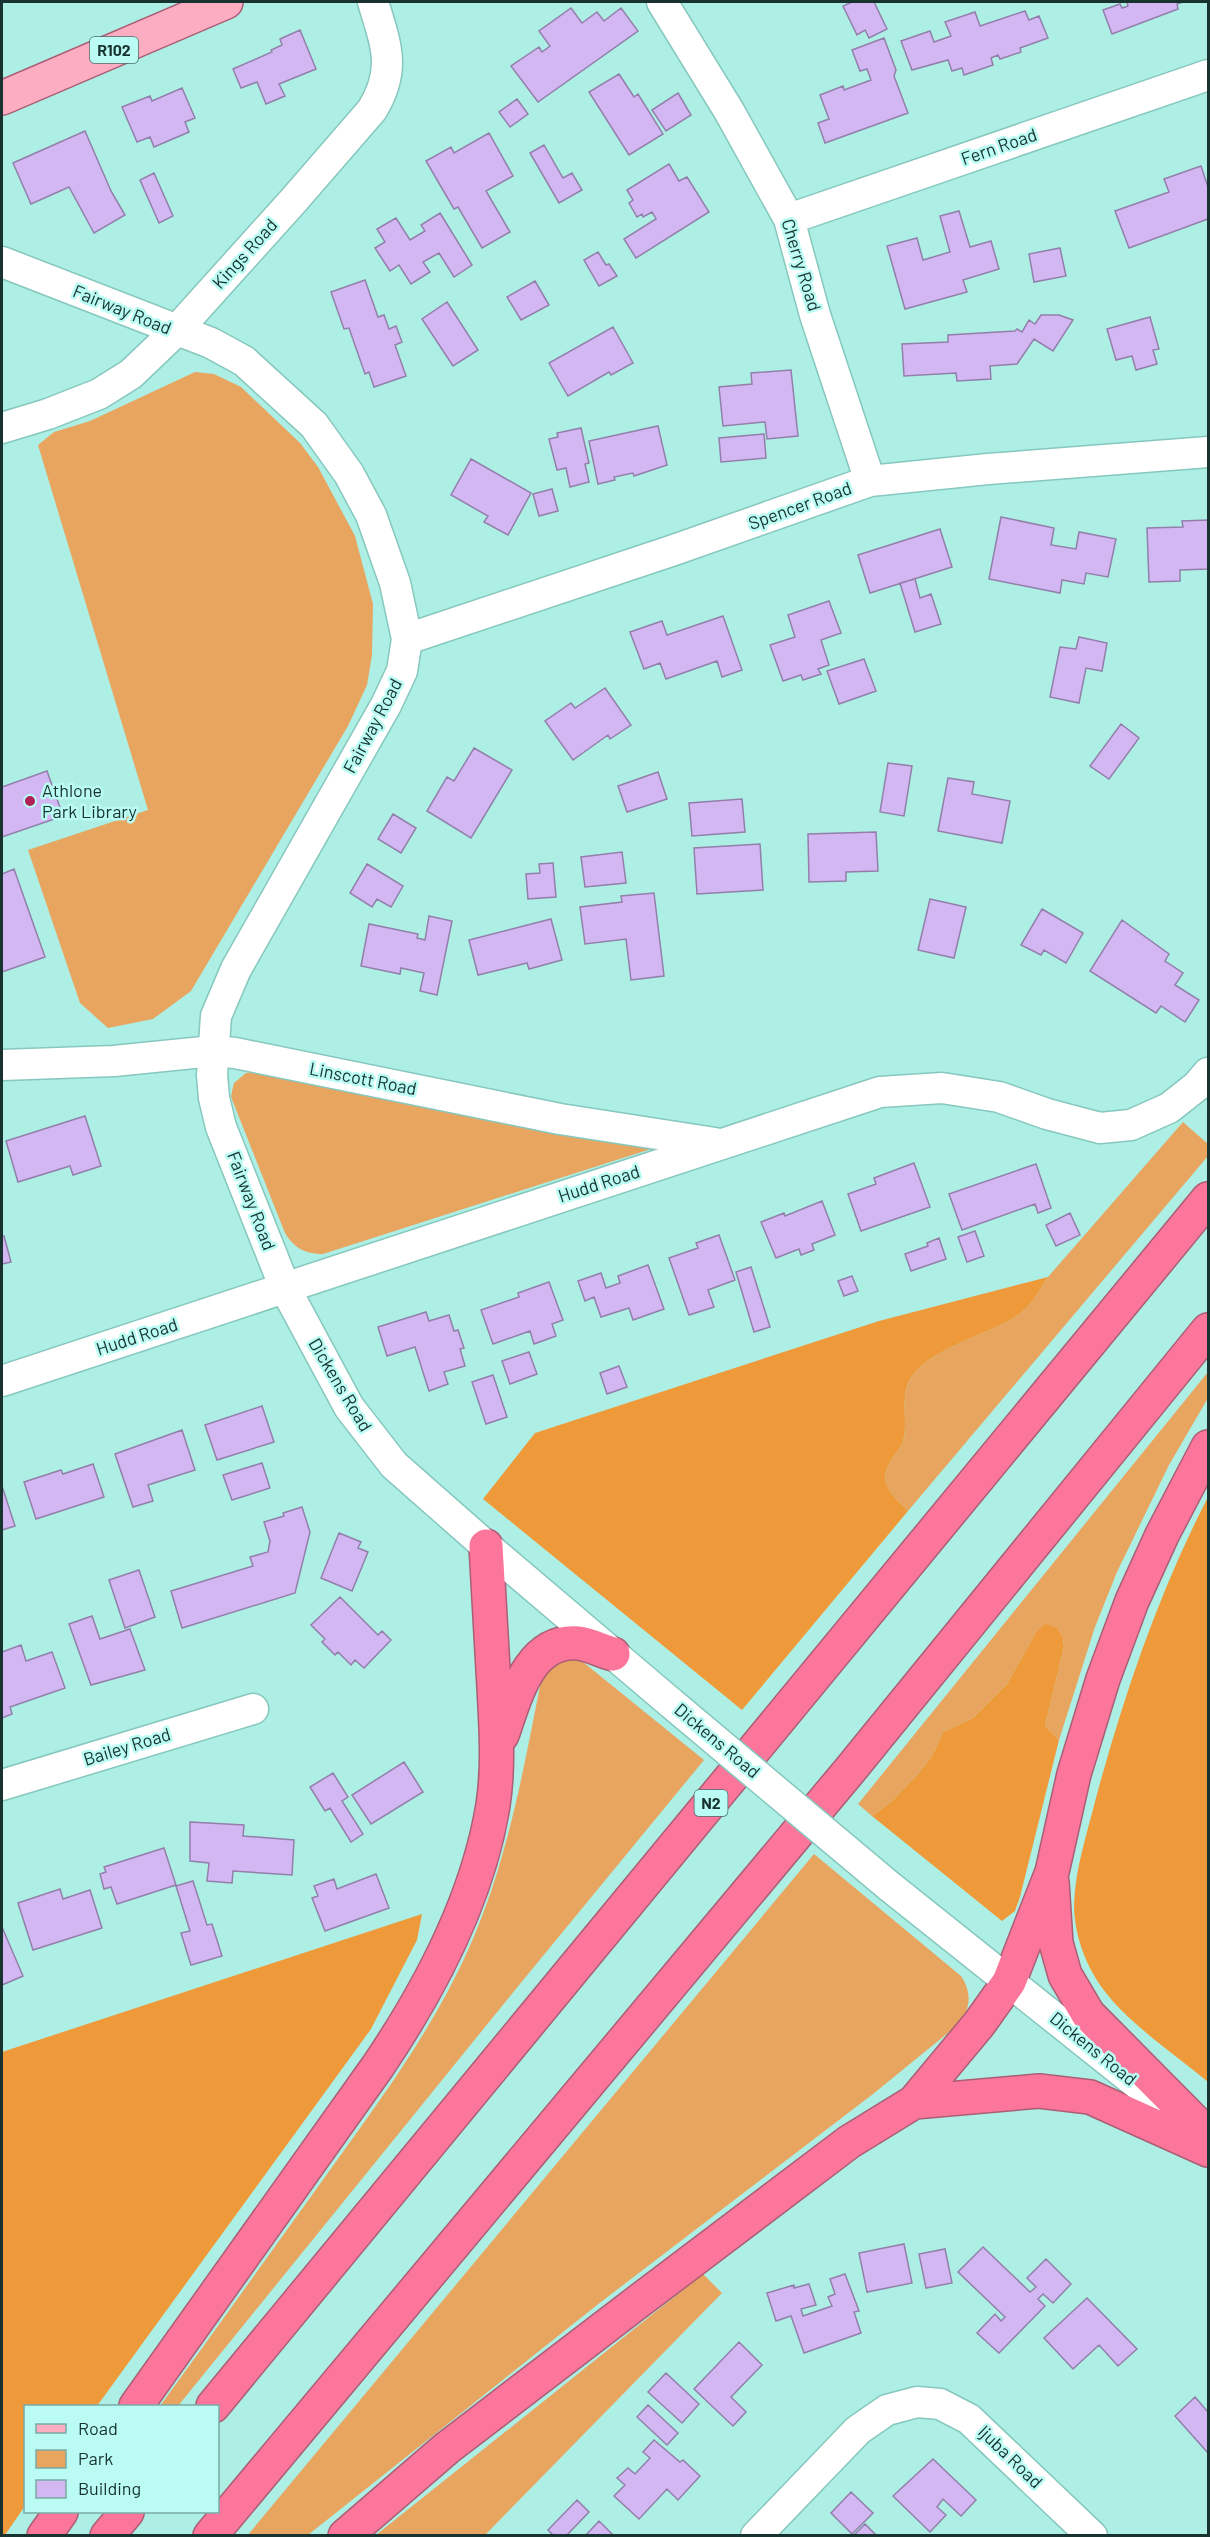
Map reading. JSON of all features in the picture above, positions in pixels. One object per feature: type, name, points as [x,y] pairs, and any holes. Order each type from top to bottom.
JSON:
[{"type":"highway","name":"N2","points":[[214,2405],[1209,1199]]},
{"type":"highway","points":[[210,2535],[834,1788],[1209,1330]]},
{"type":"highway","points":[[345,2535],[447,2448],[635,2304],[849,2142],[914,2102],[980,2024],[1009,1982],[1052,1872],[1074,1773],[1102,1679],[1132,1600],[1157,1546],[1209,1447]]},
{"type":"highway","points":[[137,2405],[409,2020],[449,1943],[480,1861],[493,1805],[497,1751],[486,1546]]},
{"type":"highway","points":[[497,1751],[517,1692],[530,1666],[549,1648],[579,1643],[613,1654]]},
{"type":"highway","points":[[1052,1872],[1056,1943],[1065,1975],[1088,2014],[1209,2135]]},
{"type":"highway","points":[[914,2102],[1039,2091],[1090,2097],[1209,2150]]},
{"type":"highway","points":[[44,2535],[60,2513]]},
{"type":"highway","points":[[107,2535],[125,2513]]},
{"type":"main road","name":"R102","points":[[2,98],[226,2]]},
{"type":"street","name":"Kings Road","points":[[2,428],[48,414],[99,394],[131,374],[176,331],[294,200],[372,110],[382,93],[388,74],[385,42],[373,2]]},
{"type":"street","name":"Cherry Road","points":[[662,2],[729,111],[789,219],[815,315],[870,481]]},
{"type":"street","name":"Fern Road","points":[[789,219],[1209,75]]},
{"type":"street","name":"Fairway Road","points":[[2,262],[211,343],[244,361],[314,425],[349,474],[371,514],[395,583],[407,639],[402,671],[386,705],[236,969],[216,1016],[213,1051],[214,1098],[222,1127],[285,1288]]},
{"type":"street","name":"Spencer Road","points":[[407,639],[674,550],[870,481],[988,469],[1209,452]]},
{"type":"street","name":"Linscott Road","points":[[2,1065],[114,1061],[213,1051],[560,1119],[721,1144]]},
{"type":"street","name":"Hudd Road","points":[[2,1382],[880,1092],[942,1088],[999,1097],[1047,1114],[1100,1128],[1131,1125],[1169,1108],[1203,1080]]},
{"type":"street","name":"Dickens Road","points":[[285,1288],[349,1407],[394,1465],[486,1546],[889,1886],[1209,2141]]},
{"type":"street","name":"Bailey Road","points":[[2,1785],[254,1709]]},
{"type":"street","name":"Ijuba Road","points":[[756,2535],[858,2430],[887,2410],[917,2402],[940,2404],[969,2419],[1092,2535]]},
{"type":"green space","points":[[195,372],[214,374],[241,387],[300,443],[318,467],[355,536],[373,604],[372,655],[367,685],[348,726],[191,991],[153,1019],[108,1028],[80,1003],[28,850],[148,810],[38,445],[54,432],[90,421]]},
{"type":"green space","points":[[254,1072],[654,1148],[323,1254],[311,1253],[292,1243],[285,1233],[231,1096],[234,1083],[246,1073]]},
{"type":"green space","points":[[1183,1122],[1208,1144],[1208,1156],[908,1511],[888,1488],[885,1476],[903,1442],[906,1391],[913,1375],[933,1357],[1005,1323],[1022,1312],[1048,1277]]},
{"type":"green space","points":[[1208,1372],[1208,1398],[1169,1465],[1117,1572],[1095,1627],[1059,1740],[1045,1726],[1064,1647],[1063,1639],[1035,1634],[1007,1684],[973,1718],[943,1732],[932,1756],[919,1773],[891,1802],[872,1816],[858,1804]]},
{"type":"green space","points":[[574,1657],[583,1662],[704,1760],[179,2405],[161,2405],[368,2117],[423,2035],[455,1978],[482,1916],[504,1850],[528,1749],[541,1681],[554,1665]]},
{"type":"green space","points":[[814,1854],[961,1976],[967,1988],[969,2000],[966,2012],[959,2024],[873,2094],[597,2305],[308,2535],[247,2536]]},
{"type":"green space","points":[[703,2274],[722,2293],[485,2535],[376,2535]]},
{"type":"shaded area","points":[[1048,1277],[1031,1303],[1017,1316],[933,1357],[913,1375],[906,1391],[903,1442],[885,1476],[888,1488],[908,1511],[742,1710],[483,1499],[535,1433],[879,1321]]},
{"type":"shaded area","points":[[1208,1497],[1208,2082],[1144,2031],[1113,2002],[1091,1970],[1084,1955],[1075,1922],[1074,1905],[1082,1849],[1132,1680],[1174,1569]]},
{"type":"shaded area","points":[[1045,1624],[1057,1628],[1063,1639],[1064,1647],[1045,1726],[1059,1740],[1020,1897],[1015,1911],[1002,1921],[872,1816],[891,1802],[919,1773],[932,1756],[943,1732],[973,1718],[1007,1684],[1035,1634]]},
{"type":"shaded area","points":[[422,1914],[417,1940],[371,2029],[98,2405],[24,2405],[24,2507],[5,2535],[2,2535],[2,2052]]},
{"type":"building","points":[[852,2],[874,2],[887,29],[869,38],[865,30],[857,35],[843,6]]},
{"type":"building","points":[[1127,2],[1183,2],[1177,4],[1178,9],[1112,34],[1103,10],[1120,4],[1122,8],[1128,6]]},
{"type":"building","points":[[571,8],[582,23],[597,12],[604,21],[621,8],[638,31],[538,102],[511,66],[539,47],[542,52],[550,46],[539,31]]},
{"type":"building","points":[[1025,11],[1029,20],[1039,16],[1048,38],[1020,48],[1021,52],[1000,59],[998,55],[991,58],[993,65],[964,75],[962,68],[952,71],[948,60],[912,70],[901,41],[930,31],[934,42],[951,36],[945,22],[975,12],[980,26]]},
{"type":"building","points":[[300,30],[316,69],[279,84],[285,96],[266,104],[257,82],[241,88],[233,69],[272,52],[271,50],[282,45],[280,39]]},
{"type":"building","points":[[884,38],[896,70],[894,76],[908,113],[825,143],[818,123],[829,119],[820,95],[843,86],[844,90],[871,80],[867,69],[860,71],[852,50]]},
{"type":"building","points":[[619,74],[634,97],[638,94],[663,134],[629,155],[589,92]]},
{"type":"building","points":[[182,88],[195,118],[185,122],[189,132],[154,147],[150,137],[137,142],[122,107],[150,96],[152,101]]},
{"type":"building","points":[[678,93],[691,115],[666,131],[652,110]]},
{"type":"building","points":[[517,99],[528,114],[510,127],[499,112]]},
{"type":"building","points":[[85,131],[111,191],[125,215],[94,233],[69,187],[31,204],[13,163]]},
{"type":"building","points":[[489,133],[513,176],[486,191],[510,232],[482,248],[458,207],[454,209],[426,161],[451,147],[454,153]]},
{"type":"building","points":[[544,145],[563,178],[572,173],[582,190],[559,203],[530,153]]},
{"type":"building","points":[[669,164],[679,181],[687,177],[709,212],[636,258],[624,239],[656,219],[652,212],[643,217],[642,214],[637,217],[629,203],[633,200],[627,190]]},
{"type":"building","points":[[1201,166],[1208,187],[1208,219],[1129,248],[1115,211],[1169,192],[1164,179]]},
{"type":"building","points":[[154,173],[173,216],[159,223],[140,180]]},
{"type":"building","points":[[959,211],[970,247],[991,241],[999,269],[963,280],[967,292],[905,309],[887,246],[917,238],[923,260],[950,252],[940,216]]},
{"type":"building","points":[[440,213],[472,265],[454,277],[439,253],[423,262],[430,272],[411,284],[399,265],[390,271],[375,248],[385,242],[377,229],[396,218],[410,240],[425,231],[421,225]]},
{"type":"building","points":[[1060,248],[1066,276],[1034,282],[1029,254]]},
{"type":"building","points":[[598,252],[617,276],[599,286],[584,260]]},
{"type":"building","points":[[365,280],[378,317],[384,315],[389,329],[396,326],[402,342],[395,345],[406,376],[374,387],[369,372],[365,374],[349,328],[344,329],[331,292]]},
{"type":"building","points":[[535,281],[549,305],[521,320],[507,297]]},
{"type":"building","points":[[447,302],[478,350],[453,366],[422,319]]},
{"type":"building","points":[[1041,315],[1059,315],[1073,320],[1053,351],[1034,339],[1017,364],[990,366],[991,379],[957,381],[956,373],[904,376],[902,344],[948,342],[948,335],[1015,331],[1017,329],[1022,332],[1029,320],[1035,324]]},
{"type":"building","points":[[1150,317],[1159,349],[1153,350],[1157,364],[1136,370],[1132,356],[1116,360],[1107,329]]},
{"type":"building","points":[[613,327],[633,363],[611,375],[609,372],[568,396],[549,363]]},
{"type":"building","points":[[791,370],[798,436],[767,439],[765,422],[723,426],[719,387],[752,384],[751,373]]},
{"type":"building","points":[[658,426],[667,465],[634,476],[633,473],[614,477],[615,480],[598,484],[589,441]]},
{"type":"building","points":[[581,428],[589,463],[585,464],[589,482],[570,487],[566,468],[557,470],[549,439],[558,437],[557,433]]},
{"type":"building","points":[[764,434],[766,458],[721,462],[719,438]]},
{"type":"building","points":[[471,459],[531,493],[508,535],[484,522],[488,516],[451,495]]},
{"type":"building","points":[[552,489],[558,511],[539,516],[533,494]]},
{"type":"building","points":[[1001,517],[1054,528],[1051,545],[1076,549],[1079,532],[1116,539],[1108,577],[1086,573],[1084,584],[1062,580],[1060,593],[989,579]]},
{"type":"building","points":[[1208,520],[1208,569],[1180,570],[1180,581],[1149,582],[1147,528],[1183,527],[1182,521]]},
{"type":"building","points":[[940,529],[952,567],[870,593],[858,555]]},
{"type":"building","points":[[915,579],[920,598],[931,594],[941,624],[915,632],[900,583]]},
{"type":"building","points":[[829,601],[841,633],[821,640],[829,665],[818,669],[821,674],[803,680],[801,675],[783,681],[770,645],[795,637],[788,615]]},
{"type":"building","points":[[723,616],[742,670],[722,677],[717,661],[666,679],[660,663],[644,669],[630,632],[662,621],[667,635]]},
{"type":"building","points":[[1079,637],[1107,643],[1102,671],[1086,668],[1079,703],[1050,697],[1060,647],[1076,649]]},
{"type":"building","points":[[864,659],[876,691],[839,704],[827,671]]},
{"type":"building","points":[[605,688],[631,725],[610,739],[608,735],[573,760],[545,721],[571,703],[575,708]]},
{"type":"building","points":[[1121,724],[1139,738],[1109,779],[1090,766]]},
{"type":"building","points":[[474,748],[512,770],[471,838],[427,811],[447,777],[454,781]]},
{"type":"building","points":[[888,763],[912,766],[904,816],[880,812]]},
{"type":"building","name":"Athlone Park Library","points":[[47,771],[63,816],[2,837],[2,787]]},
{"type":"building","points":[[658,772],[667,799],[627,812],[618,786]]},
{"type":"building","points":[[948,778],[974,782],[972,794],[1010,801],[1002,843],[938,831]]},
{"type":"building","points":[[742,799],[745,832],[692,836],[689,803]]},
{"type":"building","points":[[393,814],[416,828],[401,853],[378,839]]},
{"type":"building","points":[[876,832],[878,871],[846,872],[846,881],[809,882],[808,834]]},
{"type":"building","points":[[760,844],[763,890],[697,894],[694,848]]},
{"type":"building","points":[[622,852],[626,883],[585,887],[581,857]]},
{"type":"building","points":[[553,863],[556,897],[528,899],[526,874],[540,873],[539,864]]},
{"type":"building","points":[[367,864],[403,886],[391,907],[377,899],[372,907],[350,893]]},
{"type":"building","points":[[14,869],[45,957],[2,972],[2,874]]},
{"type":"building","points":[[654,893],[664,976],[631,980],[626,939],[585,944],[580,907],[622,902],[621,896]]},
{"type":"building","points":[[930,899],[966,907],[954,958],[918,950]]},
{"type":"building","points":[[1042,909],[1083,933],[1066,963],[1044,950],[1041,955],[1021,945]]},
{"type":"building","points":[[429,916],[452,921],[437,995],[420,991],[424,973],[401,968],[400,974],[361,966],[369,924],[418,934],[417,938],[425,940]]},
{"type":"building","points":[[551,919],[562,960],[529,969],[527,963],[478,975],[469,940]]},
{"type":"building","points":[[1122,920],[1169,954],[1165,961],[1183,973],[1175,985],[1199,1000],[1185,1022],[1161,1006],[1156,1013],[1090,971]]},
{"type":"building","points":[[85,1116],[101,1166],[73,1175],[70,1166],[18,1182],[6,1141]]},
{"type":"building","points":[[914,1163],[930,1207],[861,1231],[848,1194],[876,1184],[874,1178]]},
{"type":"building","points":[[1036,1164],[1051,1208],[1038,1213],[1035,1204],[962,1230],[949,1194]]},
{"type":"building","points":[[822,1201],[835,1235],[812,1244],[814,1250],[801,1255],[799,1249],[776,1258],[761,1222],[784,1213],[785,1216]]},
{"type":"building","points":[[1070,1213],[1080,1235],[1056,1246],[1046,1225]]},
{"type":"building","points":[[975,1231],[984,1256],[967,1262],[958,1237]]},
{"type":"building","points":[[719,1235],[735,1280],[708,1290],[714,1307],[689,1315],[669,1258],[698,1248],[696,1243]]},
{"type":"building","points":[[2,1236],[4,1236],[11,1262],[2,1264]]},
{"type":"building","points":[[939,1238],[946,1259],[911,1271],[905,1254],[928,1246],[927,1243]]},
{"type":"building","points":[[648,1265],[664,1309],[633,1320],[629,1308],[601,1317],[594,1297],[585,1301],[578,1281],[601,1273],[606,1288],[620,1283],[618,1276]]},
{"type":"building","points":[[751,1267],[770,1327],[754,1332],[736,1272]]},
{"type":"building","points":[[852,1276],[858,1291],[844,1296],[838,1281]]},
{"type":"building","points":[[549,1282],[563,1320],[552,1324],[556,1336],[534,1344],[530,1331],[493,1344],[481,1310],[519,1297],[518,1293]]},
{"type":"building","points":[[426,1312],[429,1321],[449,1315],[454,1331],[458,1330],[464,1348],[460,1349],[465,1366],[444,1372],[448,1384],[429,1391],[415,1347],[387,1356],[378,1327]]},
{"type":"building","points":[[529,1352],[537,1374],[510,1384],[502,1361]]},
{"type":"building","points":[[619,1366],[627,1387],[607,1394],[600,1373]]},
{"type":"building","points":[[493,1375],[507,1417],[486,1424],[472,1382]]},
{"type":"building","points":[[262,1406],[274,1442],[217,1460],[205,1425]]},
{"type":"building","points":[[182,1430],[195,1470],[148,1485],[153,1501],[133,1507],[115,1454]]},
{"type":"building","points":[[262,1463],[270,1488],[232,1500],[223,1475]]},
{"type":"building","points":[[93,1464],[104,1497],[36,1519],[24,1482],[61,1470],[63,1474]]},
{"type":"building","points":[[2,1486],[15,1526],[2,1530]]},
{"type":"building","points":[[302,1507],[310,1532],[295,1593],[182,1628],[171,1591],[253,1566],[250,1557],[268,1552],[270,1541],[264,1522]]},
{"type":"building","points":[[339,1533],[361,1542],[358,1548],[368,1552],[352,1591],[321,1578]]},
{"type":"building","points":[[139,1570],[155,1617],[125,1628],[109,1580]]},
{"type":"building","points":[[340,1597],[378,1635],[382,1631],[391,1640],[364,1668],[355,1660],[351,1665],[338,1652],[335,1655],[322,1642],[325,1639],[311,1625]]},
{"type":"building","points":[[92,1616],[100,1639],[130,1629],[145,1670],[91,1685],[69,1624]]},
{"type":"building","points":[[21,1645],[26,1661],[52,1652],[65,1688],[10,1707],[12,1714],[2,1718],[2,1652]]},
{"type":"building","points":[[404,1762],[423,1792],[371,1824],[352,1795]]},
{"type":"building","points":[[333,1773],[348,1797],[342,1801],[363,1834],[351,1842],[330,1808],[325,1811],[310,1787]]},
{"type":"building","points":[[190,1822],[244,1825],[243,1836],[294,1840],[292,1875],[233,1871],[232,1883],[207,1881],[209,1863],[190,1861]]},
{"type":"building","points":[[164,1848],[176,1885],[117,1904],[111,1887],[104,1889],[100,1874],[106,1872],[104,1867]]},
{"type":"building","points":[[376,1874],[389,1908],[325,1931],[312,1898],[318,1896],[314,1886],[334,1879],[337,1889]]},
{"type":"building","points":[[193,1881],[207,1925],[212,1924],[222,1956],[191,1965],[181,1933],[190,1931],[176,1886]]},
{"type":"building","points":[[60,1889],[63,1899],[90,1890],[102,1928],[33,1950],[18,1903]]},
{"type":"building","points":[[2,1927],[23,1976],[2,1985]]},
{"type":"building","points":[[904,2244],[912,2283],[867,2292],[859,2253]]},
{"type":"building","points":[[983,2247],[1030,2292],[1036,2287],[1027,2278],[1046,2259],[1071,2284],[1053,2303],[1043,2294],[1038,2299],[1045,2306],[999,2353],[977,2333],[995,2314],[1001,2321],[1005,2317],[958,2272]]},
{"type":"building","points":[[945,2249],[952,2283],[926,2288],[919,2254]]},
{"type":"building","points":[[845,2274],[859,2311],[854,2312],[861,2333],[804,2353],[791,2316],[776,2321],[767,2293],[794,2285],[794,2288],[809,2284],[816,2305],[801,2309],[803,2316],[832,2306],[828,2297],[835,2294],[830,2279]]},
{"type":"building","points":[[1087,2298],[1137,2349],[1118,2366],[1099,2345],[1073,2369],[1044,2338]]},
{"type":"building","points":[[739,2342],[762,2365],[731,2397],[746,2412],[733,2426],[694,2389]]},
{"type":"building","points":[[666,2373],[699,2404],[682,2423],[648,2392]]},
{"type":"building","points":[[1195,2397],[1208,2412],[1208,2453],[1175,2416]]},
{"type":"building","points":[[648,2405],[678,2433],[667,2445],[637,2417]]},
{"type":"building","points":[[654,2440],[680,2462],[683,2460],[700,2476],[678,2500],[667,2489],[639,2519],[614,2496],[625,2485],[617,2478],[628,2468],[635,2474],[650,2458],[643,2452]]},
{"type":"building","points":[[933,2459],[976,2500],[961,2516],[943,2499],[937,2507],[946,2515],[930,2532],[893,2496]]},
{"type":"building","points":[[851,2492],[873,2513],[852,2534],[831,2513]]},
{"type":"building","points":[[577,2500],[589,2512],[566,2536],[554,2536],[548,2530]]},
{"type":"building","points":[[599,2521],[614,2536],[585,2536]]},
{"type":"building","points":[[865,2524],[877,2536],[854,2535]]},
{"type":"place","name":"Athlone Park Library","points":[[30,801]]}]
